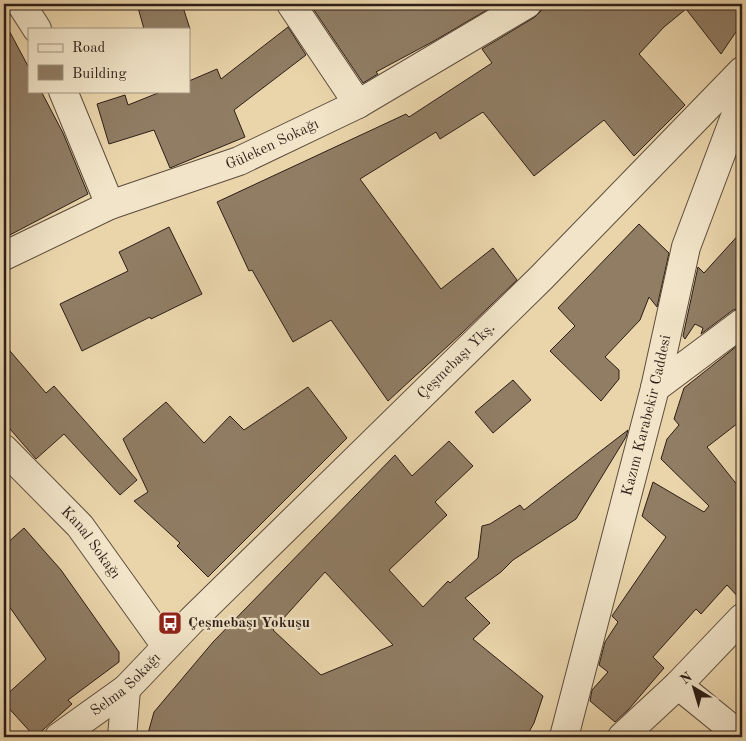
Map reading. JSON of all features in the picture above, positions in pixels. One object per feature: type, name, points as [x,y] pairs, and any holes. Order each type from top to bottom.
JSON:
[{"type":"street","points":[[21,4],[36,28]]},
{"type":"street","points":[[291,4],[358,104]]},
{"type":"street","name":"Güleken Sokağı","points":[[4,256],[110,205],[239,161],[358,104],[527,4]]},
{"type":"street","name":"Çeşmebaşı Ykş.","points":[[166,646],[541,278],[742,71]]},
{"type":"street","points":[[63,92],[110,205]]},
{"type":"street","name":"Kazım Karabekir Caddesi","points":[[564,737],[654,388],[686,247],[742,98]]},
{"type":"street","points":[[654,388],[742,323]]},
{"type":"street","name":"Kanal Sokağı","points":[[4,449],[80,526],[166,646]]},
{"type":"street","points":[[622,737],[678,685],[742,618]]},
{"type":"street","name":"Selma Sokağı","points":[[59,737],[126,689],[166,646]]},
{"type":"street","points":[[678,685],[742,737]]},
{"type":"street","points":[[122,737],[126,689]]},
{"type":"building","points":[[137,4],[182,4],[190,28],[144,28]]},
{"type":"building","points":[[310,4],[497,4],[376,72],[378,74],[363,83]]},
{"type":"building","points":[[543,4],[742,4],[742,23],[721,54],[686,9],[664,27],[639,54],[685,105],[634,156],[604,120],[534,176],[483,112],[440,139],[436,132],[360,179],[441,289],[493,248],[517,280],[388,401],[331,320],[293,342],[252,270],[249,271],[217,202],[406,114],[409,117],[492,63],[482,49],[535,17],[541,11]]},
{"type":"building","points":[[4,21],[28,66],[28,92],[42,92],[63,133],[88,194],[4,238]]},
{"type":"building","points":[[288,27],[306,55],[234,110],[245,137],[170,168],[154,130],[109,144],[97,104],[125,95],[128,105],[160,92],[190,92],[190,81],[217,69],[221,79]]},
{"type":"building","points":[[639,224],[669,253],[657,307],[649,297],[640,320],[605,357],[619,370],[619,379],[601,401],[550,351],[575,326],[558,308]]},
{"type":"building","points":[[169,227],[202,294],[151,319],[150,317],[82,351],[60,304],[128,271],[119,252]]},
{"type":"building","points":[[742,231],[742,308],[733,310],[701,334],[703,328],[695,324],[685,339],[683,336],[698,267],[704,273]]},
{"type":"building","points":[[742,342],[742,420],[707,447],[742,491],[742,601],[727,585],[701,614],[696,609],[653,657],[664,668],[629,709],[615,722],[590,701],[592,690],[608,672],[599,665],[605,642],[618,622],[612,616],[666,537],[642,516],[653,482],[704,512],[709,506],[661,459],[667,439],[679,425],[674,419],[684,388]]},
{"type":"building","points":[[4,344],[46,393],[54,386],[137,480],[120,495],[64,434],[36,459],[4,422]]},
{"type":"building","points":[[513,380],[531,400],[493,433],[475,412]]},
{"type":"building","points":[[308,387],[347,438],[208,577],[177,546],[180,543],[134,501],[148,492],[123,439],[166,402],[204,443],[230,416],[244,430]]},
{"type":"building","points":[[628,430],[626,437],[576,519],[513,560],[501,572],[465,598],[490,623],[473,639],[543,696],[534,723],[526,737],[147,737],[154,712],[213,642],[395,455],[412,476],[449,441],[473,466],[435,502],[447,515],[389,570],[423,607],[448,581],[450,583],[478,558],[482,526],[490,524],[520,505],[524,510]],"holes":[[[325,572],[393,645],[321,675],[273,630]]]},
{"type":"building","points":[[24,528],[61,570],[119,652],[119,662],[68,700],[72,704],[35,737],[4,703],[4,697],[46,659],[4,599],[4,546]]},
{"type":"place","name":"Çeşmebaşı Yokuşu","points":[[170,623]]}]
